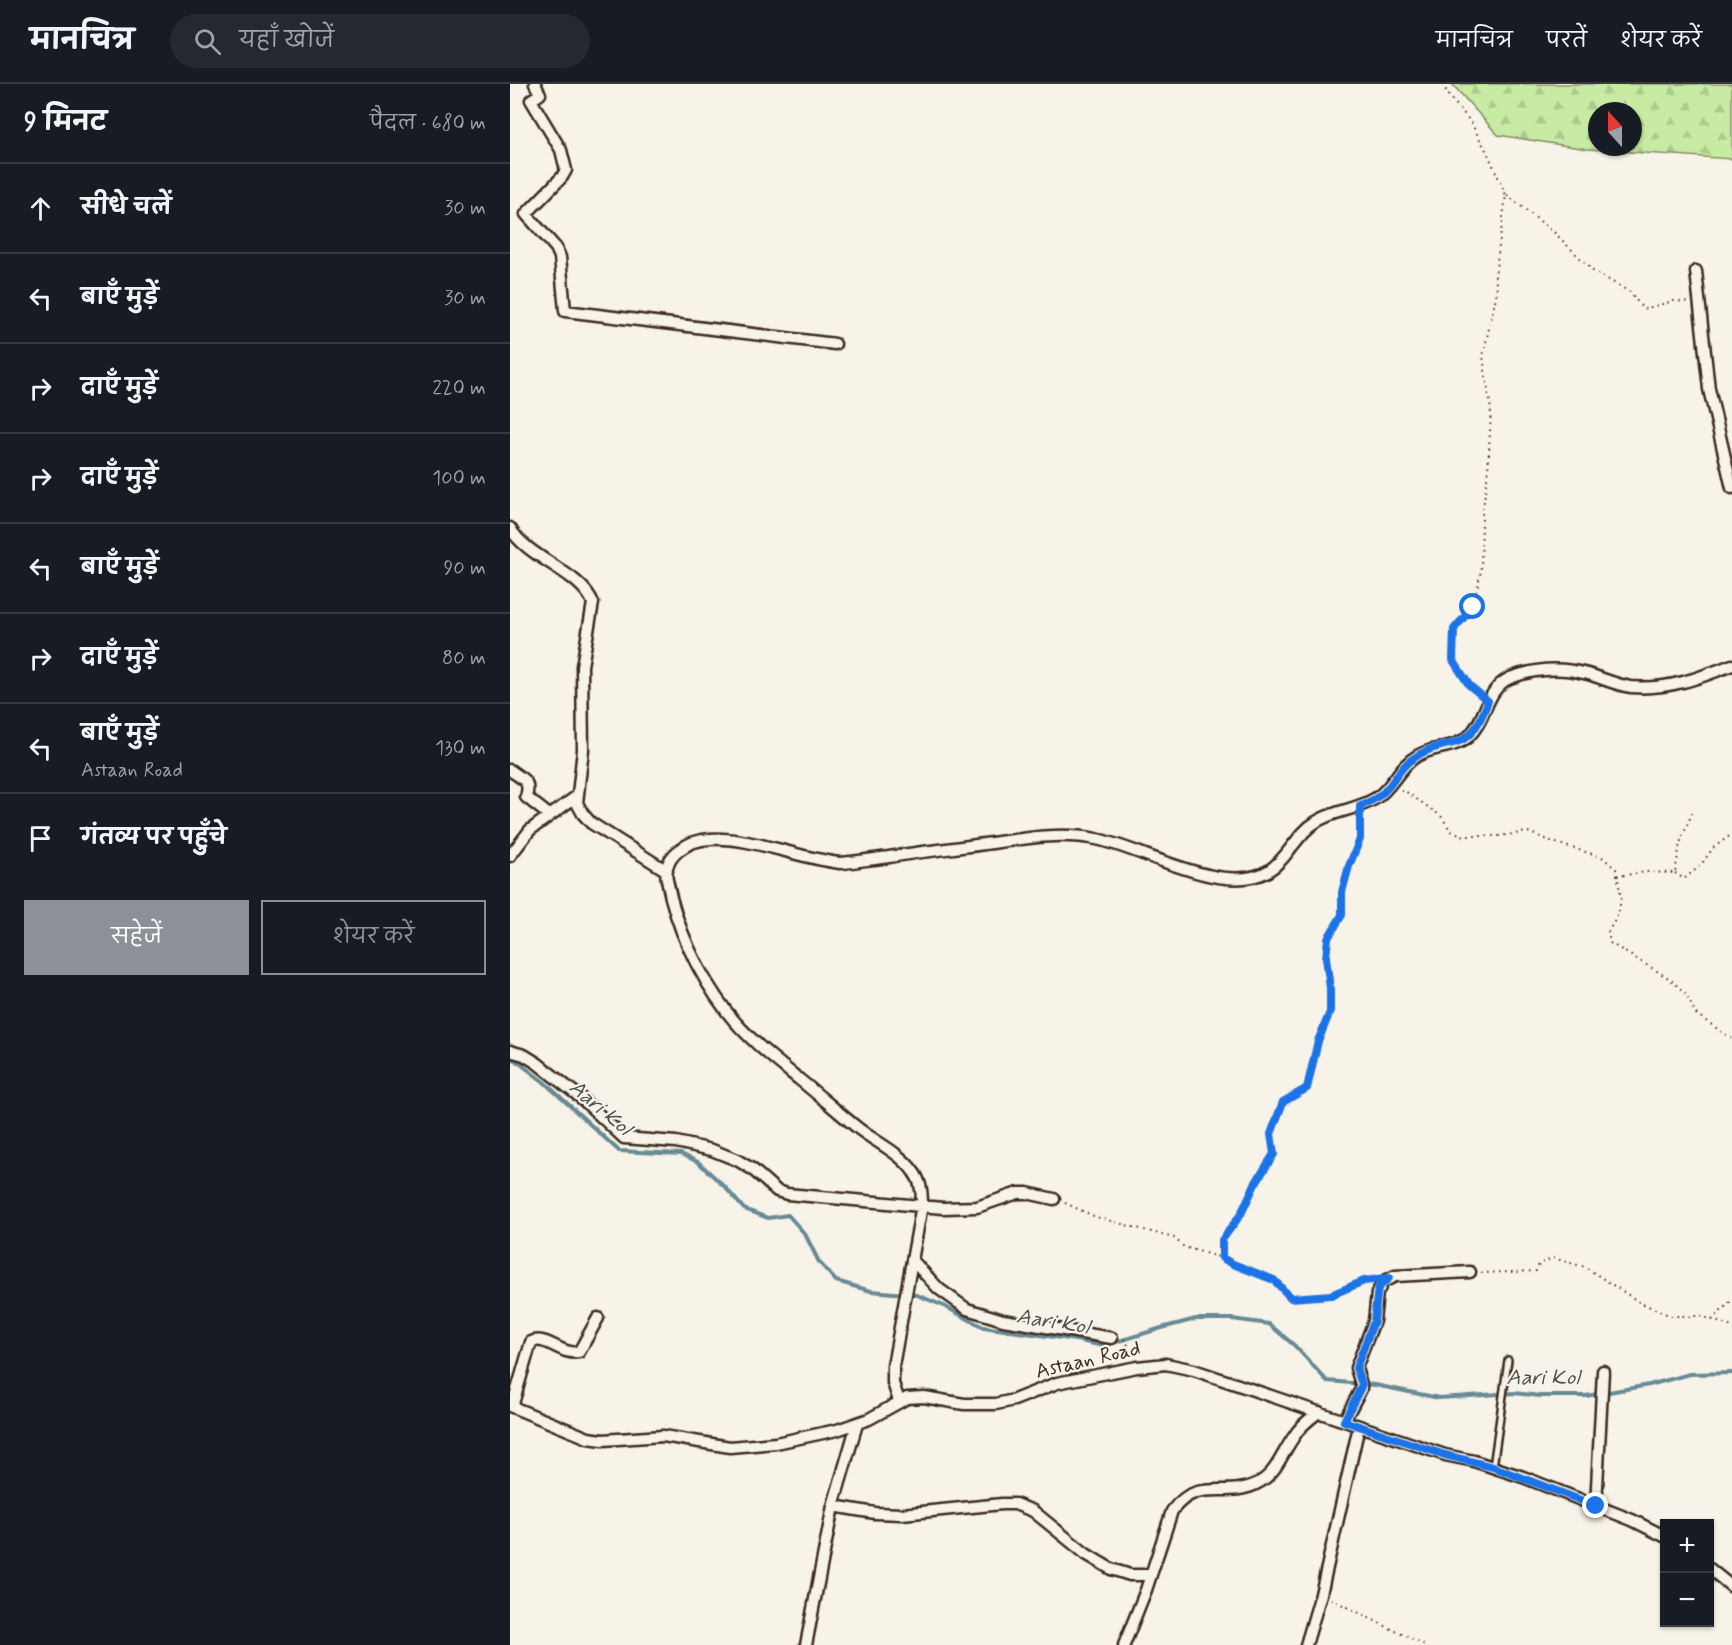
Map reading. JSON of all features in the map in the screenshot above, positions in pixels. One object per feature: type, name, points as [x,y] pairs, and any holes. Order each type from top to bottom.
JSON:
[{"type":"street","points":[[535,84],[540,94],[531,100],[561,150],[566,170],[526,214],[556,248],[560,257],[566,310],[835,344]]},
{"type":"street","points":[[1696,271],[1709,388],[1732,488]]},
{"type":"street","points":[[510,528],[530,550],[584,588],[594,603],[582,666],[583,750],[577,796],[579,807],[591,823],[667,871]]},
{"type":"street","points":[[899,1401],[892,1378],[922,1205],[920,1184],[908,1165],[859,1129],[776,1060],[727,1012],[689,949],[666,877],[669,862],[681,848],[709,838],[760,845],[810,859],[840,863],[1055,835],[1099,839],[1185,869],[1213,876],[1250,877],[1267,872],[1276,865],[1303,832],[1316,822],[1360,806],[1383,793],[1409,761],[1424,752],[1457,744],[1466,739],[1480,722],[1488,701],[1500,684],[1510,679],[1537,671],[1556,669],[1569,670],[1629,687],[1677,685],[1732,665]]},
{"type":"street","points":[[510,770],[528,785],[526,797],[549,815]]},
{"type":"street","points":[[510,856],[530,830],[577,796]]},
{"type":"street","points":[[510,1051],[524,1055],[537,1063],[580,1097],[624,1138],[676,1142],[712,1150],[737,1160],[752,1169],[777,1191],[787,1194],[943,1208],[977,1207],[1018,1193],[1054,1199]]},
{"type":"street","points":[[912,1260],[939,1289],[967,1309],[1003,1320],[1112,1338]]},
{"type":"street","points":[[1344,1421],[1361,1382],[1356,1368],[1374,1321],[1378,1288],[1389,1278],[1395,1276],[1470,1272]]},
{"type":"street","points":[[511,1406],[531,1342],[539,1340],[572,1353],[579,1352],[598,1318]]},
{"type":"street","name":"Astaan Road","points":[[511,1406],[588,1438],[603,1440],[663,1436],[730,1447],[776,1443],[837,1430],[857,1424],[899,1401],[915,1397],[964,1404],[996,1404],[1014,1400],[1057,1383],[1137,1367],[1166,1364],[1194,1370],[1445,1455],[1493,1467],[1596,1506],[1660,1534]]},
{"type":"street","points":[[1596,1506],[1603,1371]]},
{"type":"street","points":[[1124,1645],[1151,1575],[1172,1510],[1180,1500],[1200,1491],[1239,1490],[1259,1483],[1275,1469],[1300,1428],[1319,1412]]},
{"type":"street","points":[[806,1645],[833,1506],[857,1424]]},
{"type":"street","points":[[1306,1645],[1321,1593],[1359,1426]]},
{"type":"street","points":[[833,1506],[874,1513],[902,1514],[1015,1504],[1033,1511],[1099,1563],[1122,1574],[1151,1575]]},
{"type":"street","points":[[1714,1572],[1732,1587]]},
{"type":"lane","points":[[1493,1467],[1508,1360]]},
{"type":"path","points":[[1443,84],[1448,95],[1470,121],[1506,195],[1556,234],[1593,271],[1630,292],[1643,309],[1674,301],[1700,302]]},
{"type":"path","points":[[1488,701],[1469,685],[1453,660],[1454,629],[1473,607],[1481,570],[1482,515],[1488,471],[1491,410],[1483,356],[1497,292],[1495,276],[1506,195]]},
{"type":"path","points":[[1383,793],[1405,791],[1441,816],[1451,831],[1465,836],[1498,836],[1528,832],[1602,857],[1616,869],[1622,900],[1618,918],[1608,931],[1610,944],[1670,980],[1685,993],[1696,1014],[1732,1039]]},
{"type":"path","points":[[1222,1258],[1222,1240],[1241,1214],[1255,1184],[1274,1154],[1271,1134],[1283,1102],[1307,1088],[1318,1041],[1330,1012],[1326,958],[1328,938],[1342,915],[1342,892],[1360,839],[1360,806]]},
{"type":"path","points":[[1675,873],[1680,843],[1692,813]]},
{"type":"path","points":[[1617,876],[1647,872],[1675,873],[1684,879],[1701,865],[1713,848],[1732,834]]},
{"type":"path","points":[[1054,1199],[1096,1217],[1174,1238],[1184,1247],[1222,1258],[1274,1280],[1291,1298],[1331,1295],[1364,1281],[1389,1278]]},
{"type":"path","points":[[1470,1272],[1536,1271],[1539,1263],[1553,1258],[1585,1267],[1639,1302],[1671,1316],[1702,1316],[1732,1327]]},
{"type":"path","points":[[1712,1320],[1732,1300]]},
{"type":"path","points":[[1112,1338],[1126,1341],[1130,1357]]},
{"type":"path","points":[[1321,1593],[1348,1609],[1425,1645]]},
{"type":"green space","points":[[1452,84],[1732,84],[1732,159],[1642,153],[1642,102],[1588,102],[1587,149],[1498,135]]},
{"type":"waterway","name":"Aari Kol","points":[[510,1059],[514,1059],[544,1082],[619,1151],[681,1154],[698,1162],[725,1187],[744,1209],[768,1218],[788,1215],[805,1234],[819,1262],[836,1281],[871,1291],[917,1295],[944,1306],[983,1327],[1103,1346],[1196,1319],[1232,1319],[1269,1324],[1295,1346],[1327,1381],[1375,1385],[1439,1398],[1514,1393],[1540,1396],[1586,1396],[1649,1385],[1690,1374],[1732,1373]]},
{"type":"route","points":[[1473,607],[1454,629],[1453,660],[1469,685],[1488,701],[1485,711],[1480,722],[1466,739],[1457,744],[1424,752],[1409,761],[1383,793],[1360,806],[1360,839],[1342,892],[1342,915],[1328,938],[1326,958],[1330,1012],[1318,1041],[1307,1088],[1283,1102],[1271,1134],[1274,1154],[1255,1184],[1241,1214],[1222,1240],[1222,1258],[1274,1280],[1291,1298],[1331,1295],[1364,1281],[1389,1278],[1378,1288],[1374,1321],[1356,1368],[1362,1384],[1344,1421],[1445,1455],[1474,1461],[1523,1477],[1596,1506]]}]
